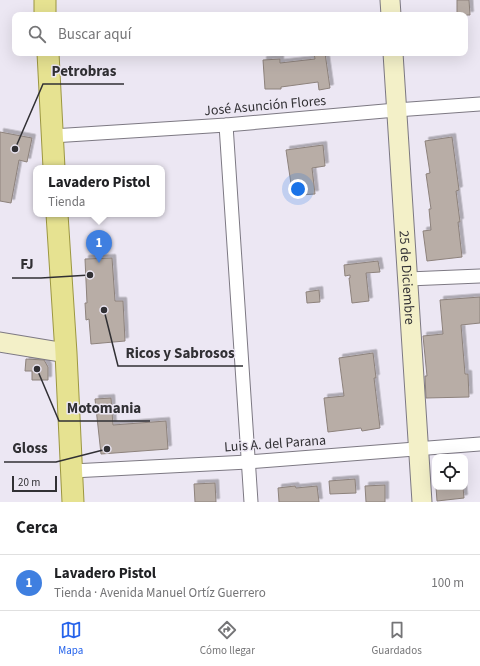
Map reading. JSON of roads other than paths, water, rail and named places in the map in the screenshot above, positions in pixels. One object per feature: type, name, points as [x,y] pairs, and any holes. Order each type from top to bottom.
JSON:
[{"type":"main road","points":[[44,0],[45,12]]},
{"type":"main road","points":[[48,56],[54,165]]},
{"type":"main road","points":[[57,217],[74,502]]},
{"type":"street","points":[[390,0],[391,12]]},
{"type":"street","name":"25 de Diciembre","points":[[393,56],[422,502]]},
{"type":"street","name":"José Asunción Flores","points":[[52,136],[226,125],[480,104]]},
{"type":"street","points":[[226,125],[251,502]]},
{"type":"street","points":[[408,279],[480,276]]},
{"type":"street","points":[[0,342],[66,353]]},
{"type":"street","name":"Luis A. del Parana","points":[[72,471],[248,462],[480,444]]},
{"type":"place","name":"Petrobras","points":[[15,149]]},
{"type":"place","name":"Lavadero Pistol","points":[[99,263]]},
{"type":"place","name":"FJ","points":[[90,275]]},
{"type":"place","name":"Ricos y Sabrosos","points":[[104,310]]},
{"type":"place","name":"Motomania","points":[[37,369]]},
{"type":"place","name":"Gloss","points":[[107,449]]}]
